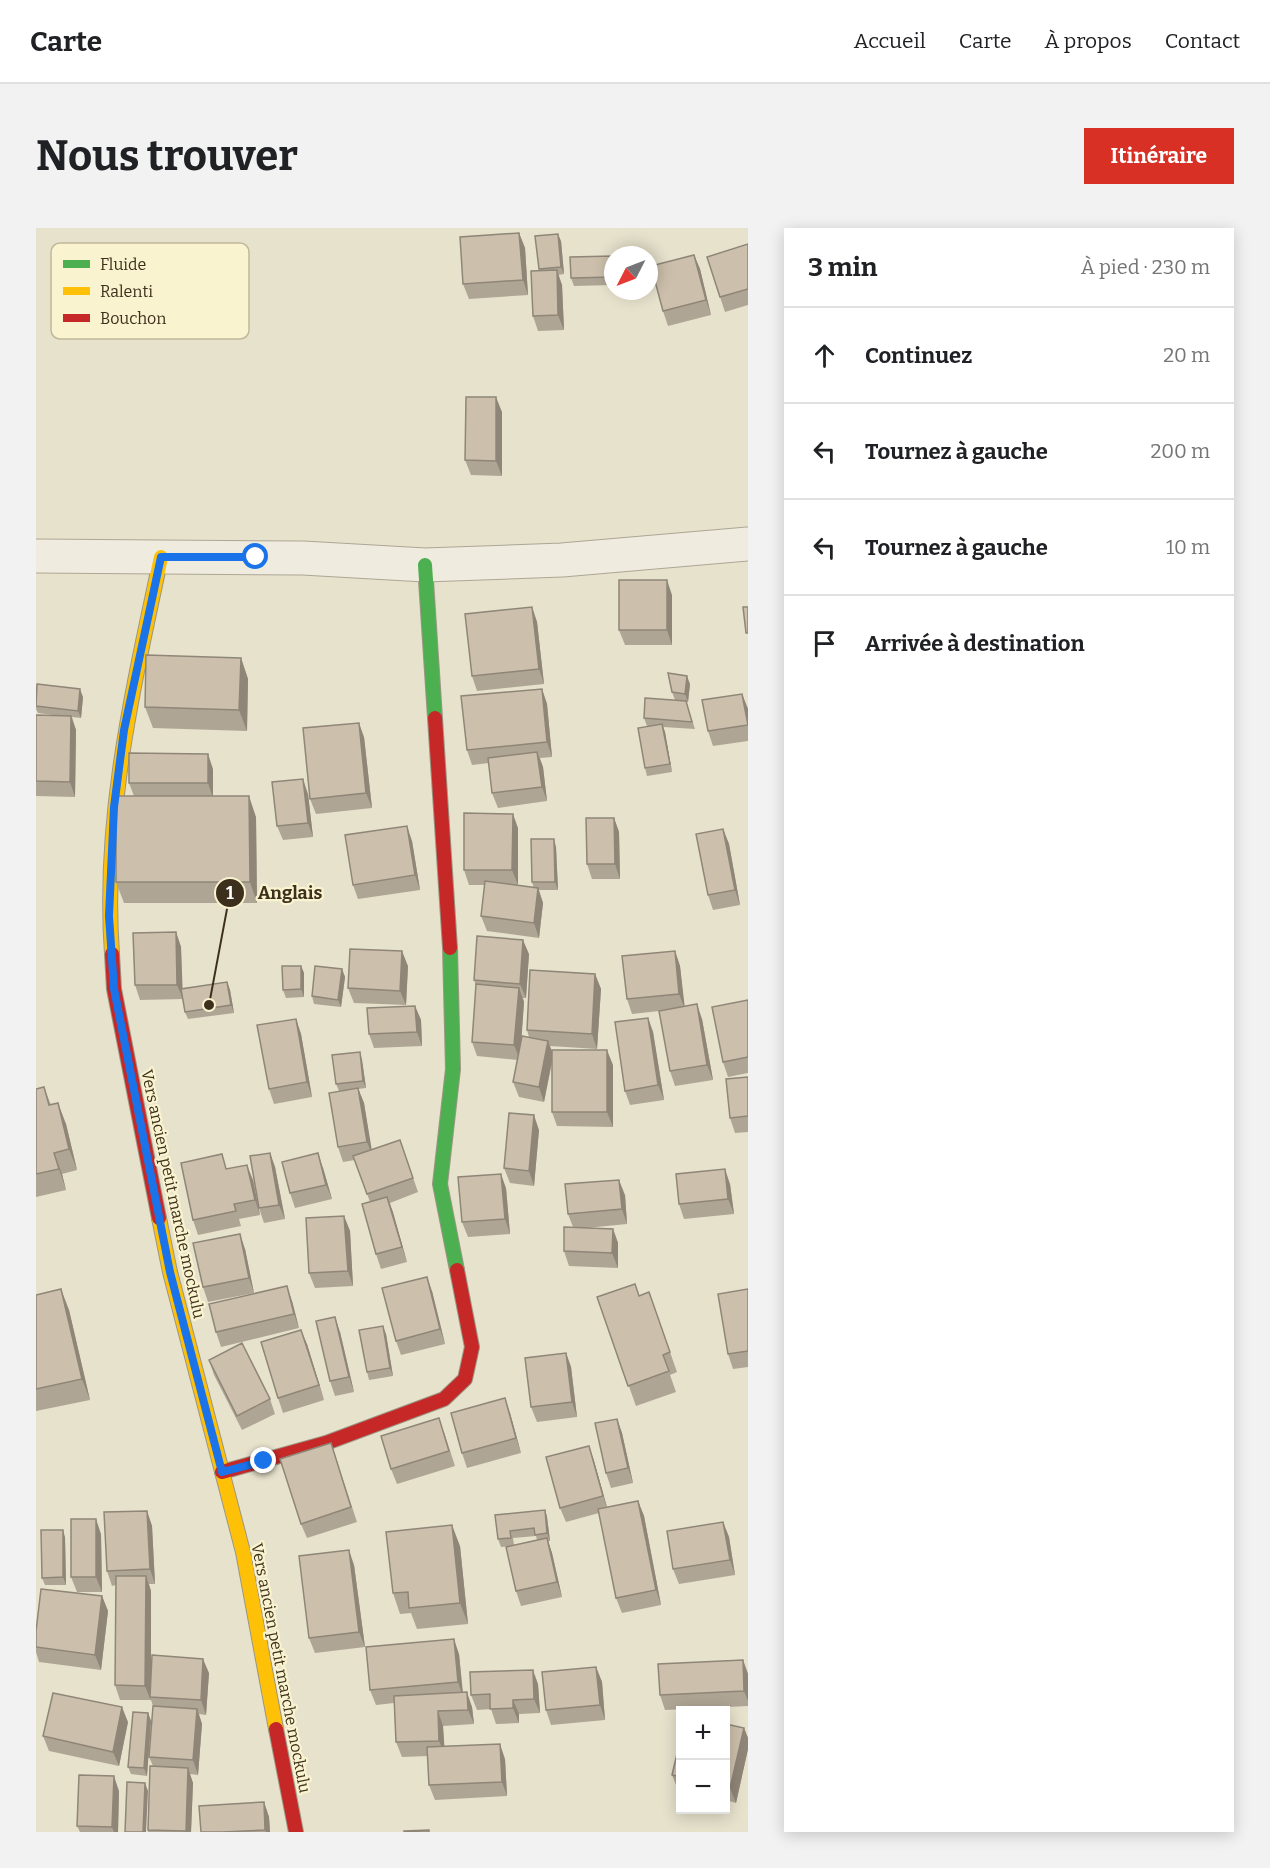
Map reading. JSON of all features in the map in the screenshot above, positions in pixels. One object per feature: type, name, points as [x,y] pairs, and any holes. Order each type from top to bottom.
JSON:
[{"type":"street","points":[[36,556],[303,558],[425,565],[562,560],[748,544]]},
{"type":"street","name":"Vers ancien petit marche mockulu","points":[[161,557],[124,730],[114,807],[109,916],[114,989],[170,1272],[243,1552],[296,1832]]},
{"type":"street","points":[[222,1472],[326,1443],[444,1399],[465,1379],[472,1347],[440,1184],[453,1069],[450,956],[425,565]]},
{"type":"building","points":[[519,233],[523,280],[463,284],[460,237]]},
{"type":"building","points":[[558,234],[561,267],[539,269],[535,236]]},
{"type":"building","points":[[748,244],[748,289],[720,297],[707,257]]},
{"type":"building","points":[[694,255],[706,300],[663,311],[658,292],[658,264]]},
{"type":"building","points":[[604,256],[604,277],[571,278],[570,257]]},
{"type":"building","points":[[557,270],[558,315],[533,316],[531,271]]},
{"type":"building","points":[[466,397],[496,397],[496,461],[465,460]]},
{"type":"building","points":[[619,580],[667,580],[667,630],[619,630]]},
{"type":"building","points":[[532,607],[539,669],[472,676],[465,614]]},
{"type":"building","points":[[743,607],[748,607],[748,633],[746,633]]},
{"type":"building","points":[[146,655],[241,658],[239,710],[145,707]]},
{"type":"building","points":[[668,673],[687,676],[685,694],[672,692]]},
{"type":"building","points":[[37,684],[80,689],[78,711],[36,706]]},
{"type":"building","points":[[542,689],[547,742],[467,750],[461,696]]},
{"type":"building","points":[[742,694],[748,725],[708,731],[702,700]]},
{"type":"building","points":[[645,698],[686,701],[692,722],[644,718]]},
{"type":"building","points":[[36,715],[71,716],[70,782],[36,781]]},
{"type":"building","points":[[359,723],[366,793],[310,799],[303,728]]},
{"type":"building","points":[[662,724],[670,764],[645,768],[638,728]]},
{"type":"building","points":[[537,752],[542,787],[492,793],[488,758]]},
{"type":"building","points":[[129,753],[208,754],[208,783],[129,783]]},
{"type":"building","points":[[303,779],[308,823],[277,826],[272,782]]},
{"type":"building","points":[[116,796],[249,796],[250,882],[116,882]]},
{"type":"building","points":[[464,813],[513,814],[512,870],[464,870]]},
{"type":"building","points":[[586,818],[614,818],[615,864],[587,864]]},
{"type":"building","points":[[407,826],[415,875],[353,885],[345,835]]},
{"type":"building","points":[[723,829],[735,890],[708,895],[696,834]]},
{"type":"building","points":[[531,839],[554,839],[555,882],[532,882]]},
{"type":"building","points":[[485,881],[538,888],[534,923],[481,916]]},
{"type":"building","points":[[176,932],[177,985],[135,985],[133,933]]},
{"type":"building","points":[[477,936],[523,940],[520,984],[474,980]]},
{"type":"building","points":[[350,949],[402,951],[400,991],[348,988]]},
{"type":"building","points":[[675,951],[679,994],[627,999],[622,956]]},
{"type":"building","points":[[282,966],[301,966],[301,989],[283,990]]},
{"type":"building","points":[[315,966],[342,969],[338,1000],[312,996]]},
{"type":"building","points":[[530,970],[595,974],[592,1034],[527,1030]]},
{"type":"building","points":[[227,982],[231,1005],[185,1012],[181,989]]},
{"type":"building","points":[[476,984],[519,988],[514,1045],[472,1042]]},
{"type":"building","points":[[748,1000],[748,1057],[723,1062],[712,1007]]},
{"type":"building","points":[[697,1004],[707,1065],[670,1071],[659,1011]]},
{"type":"building","points":[[415,1006],[417,1032],[369,1034],[367,1008]]},
{"type":"building","points":[[648,1018],[658,1085],[625,1091],[615,1022]]},
{"type":"building","points":[[296,1019],[307,1082],[269,1089],[257,1025]]},
{"type":"building","points":[[522,1036],[548,1041],[539,1087],[513,1082]]},
{"type":"building","points":[[552,1050],[607,1050],[607,1112],[552,1112]]},
{"type":"building","points":[[360,1052],[363,1081],[336,1084],[332,1055]]},
{"type":"building","points":[[748,1077],[748,1116],[730,1118],[726,1079]]},
{"type":"building","points":[[44,1087],[49,1105],[58,1103],[69,1149],[54,1153],[59,1169],[36,1174],[36,1089]]},
{"type":"building","points":[[358,1088],[367,1142],[338,1147],[329,1093]]},
{"type":"building","points":[[509,1113],[534,1115],[529,1171],[504,1168]]},
{"type":"building","points":[[400,1140],[413,1178],[367,1194],[353,1156]]},
{"type":"building","points":[[270,1153],[279,1205],[259,1208],[250,1156]]},
{"type":"building","points":[[318,1153],[326,1185],[290,1193],[282,1162]]},
{"type":"building","points":[[222,1154],[226,1169],[247,1165],[255,1200],[234,1204],[236,1211],[193,1220],[181,1163]]},
{"type":"building","points":[[725,1169],[728,1199],[679,1204],[676,1174]]},
{"type":"building","points":[[501,1174],[505,1219],[462,1222],[458,1177]]},
{"type":"building","points":[[619,1180],[622,1209],[568,1214],[565,1184]]},
{"type":"building","points":[[387,1197],[402,1247],[376,1254],[362,1204]]},
{"type":"building","points":[[344,1216],[348,1271],[309,1273],[306,1218]]},
{"type":"building","points":[[564,1227],[613,1229],[612,1253],[564,1251]]},
{"type":"building","points":[[240,1234],[249,1278],[203,1287],[193,1243]]},
{"type":"building","points":[[427,1277],[440,1329],[396,1341],[382,1288]]},
{"type":"building","points":[[635,1284],[639,1296],[649,1292],[670,1352],[663,1355],[669,1371],[628,1386],[597,1297]]},
{"type":"building","points":[[287,1286],[294,1314],[216,1332],[209,1304]]},
{"type":"building","points":[[61,1289],[82,1379],[36,1389],[36,1295]]},
{"type":"building","points":[[748,1289],[748,1351],[728,1354],[718,1294]]},
{"type":"building","points":[[335,1317],[349,1377],[330,1381],[316,1321]]},
{"type":"building","points":[[383,1326],[390,1368],[367,1372],[359,1330]]},
{"type":"building","points":[[301,1330],[319,1385],[278,1398],[261,1342]]},
{"type":"building","points":[[242,1343],[270,1399],[237,1416],[209,1360]]},
{"type":"building","points":[[566,1353],[572,1402],[531,1407],[525,1358]]},
{"type":"building","points":[[505,1398],[516,1438],[462,1453],[451,1413]]},
{"type":"building","points":[[439,1418],[449,1451],[391,1469],[381,1436]]},
{"type":"building","points":[[617,1419],[628,1468],[606,1473],[595,1423]]},
{"type":"building","points":[[331,1443],[351,1507],[301,1524],[280,1459]]},
{"type":"building","points":[[589,1446],[603,1496],[560,1508],[546,1457]]},
{"type":"building","points":[[638,1501],[656,1590],[616,1598],[598,1509]]},
{"type":"building","points":[[545,1510],[547,1533],[535,1535],[534,1528],[510,1531],[511,1538],[498,1539],[495,1515]]},
{"type":"building","points":[[147,1511],[150,1569],[107,1571],[104,1512]]},
{"type":"building","points":[[71,1519],[96,1519],[96,1577],[71,1577]]},
{"type":"building","points":[[723,1522],[730,1560],[673,1569],[667,1531]]},
{"type":"building","points":[[452,1525],[460,1603],[409,1608],[408,1592],[393,1593],[386,1532]]},
{"type":"building","points":[[41,1530],[63,1530],[63,1577],[42,1578]]},
{"type":"building","points":[[547,1538],[557,1582],[516,1591],[506,1547]]},
{"type":"building","points":[[349,1550],[359,1632],[309,1638],[299,1556]]},
{"type":"building","points":[[116,1576],[146,1576],[145,1686],[115,1685]]},
{"type":"building","points":[[41,1589],[102,1596],[95,1655],[36,1647]]},
{"type":"building","points":[[454,1639],[458,1682],[370,1690],[366,1647]]},
{"type":"building","points":[[152,1655],[203,1659],[201,1700],[150,1697]]},
{"type":"building","points":[[743,1660],[744,1691],[660,1695],[658,1664]]},
{"type":"building","points":[[596,1667],[600,1705],[546,1710],[542,1672]]},
{"type":"building","points":[[533,1670],[534,1699],[513,1700],[513,1708],[490,1709],[490,1694],[471,1695],[470,1672]]},
{"type":"building","points":[[467,1692],[468,1710],[438,1711],[439,1741],[396,1742],[394,1696]]},
{"type":"building","points":[[53,1693],[122,1707],[113,1752],[43,1736]]},
{"type":"building","points":[[153,1706],[197,1709],[193,1760],[149,1757]]},
{"type":"building","points":[[133,1712],[148,1713],[144,1768],[128,1767]]},
{"type":"building","points":[[730,1725],[744,1728],[730,1788]]},
{"type":"building","points":[[500,1744],[502,1782],[429,1785],[427,1747]]},
{"type":"building","points":[[676,1758],[676,1776],[672,1775]]},
{"type":"building","points":[[150,1766],[188,1768],[186,1831],[148,1830]]},
{"type":"building","points":[[79,1775],[114,1776],[112,1827],[77,1826]]},
{"type":"building","points":[[127,1782],[145,1783],[143,1832],[125,1832]]},
{"type":"building","points":[[264,1802],[265,1830],[201,1832],[199,1806]]},
{"type":"building","points":[[429,1830],[429,1832],[404,1832],[404,1831]]},
{"type":"traffic: fast","points":[[425,565],[435,718]]},
{"type":"traffic: fast","points":[[450,948],[453,1069],[440,1184],[457,1270]]},
{"type":"traffic: slow","points":[[112,954],[110,904],[112,854],[122,754],[161,557]]},
{"type":"traffic: slow","points":[[159,1218],[170,1272],[243,1552],[276,1729]]},
{"type":"traffic: jam","points":[[435,718],[450,948]]},
{"type":"traffic: jam","points":[[112,954],[114,989],[159,1218]]},
{"type":"traffic: jam","points":[[222,1472],[326,1443],[444,1399],[465,1379],[472,1347],[457,1270]]},
{"type":"traffic: jam","points":[[276,1729],[296,1832]]},
{"type":"place","name":"Anglais","points":[[209,1005]]},
{"type":"route","points":[[256,557],[161,557],[124,730],[114,807],[109,916],[114,989],[170,1272],[222,1472],[264,1461]]}]
